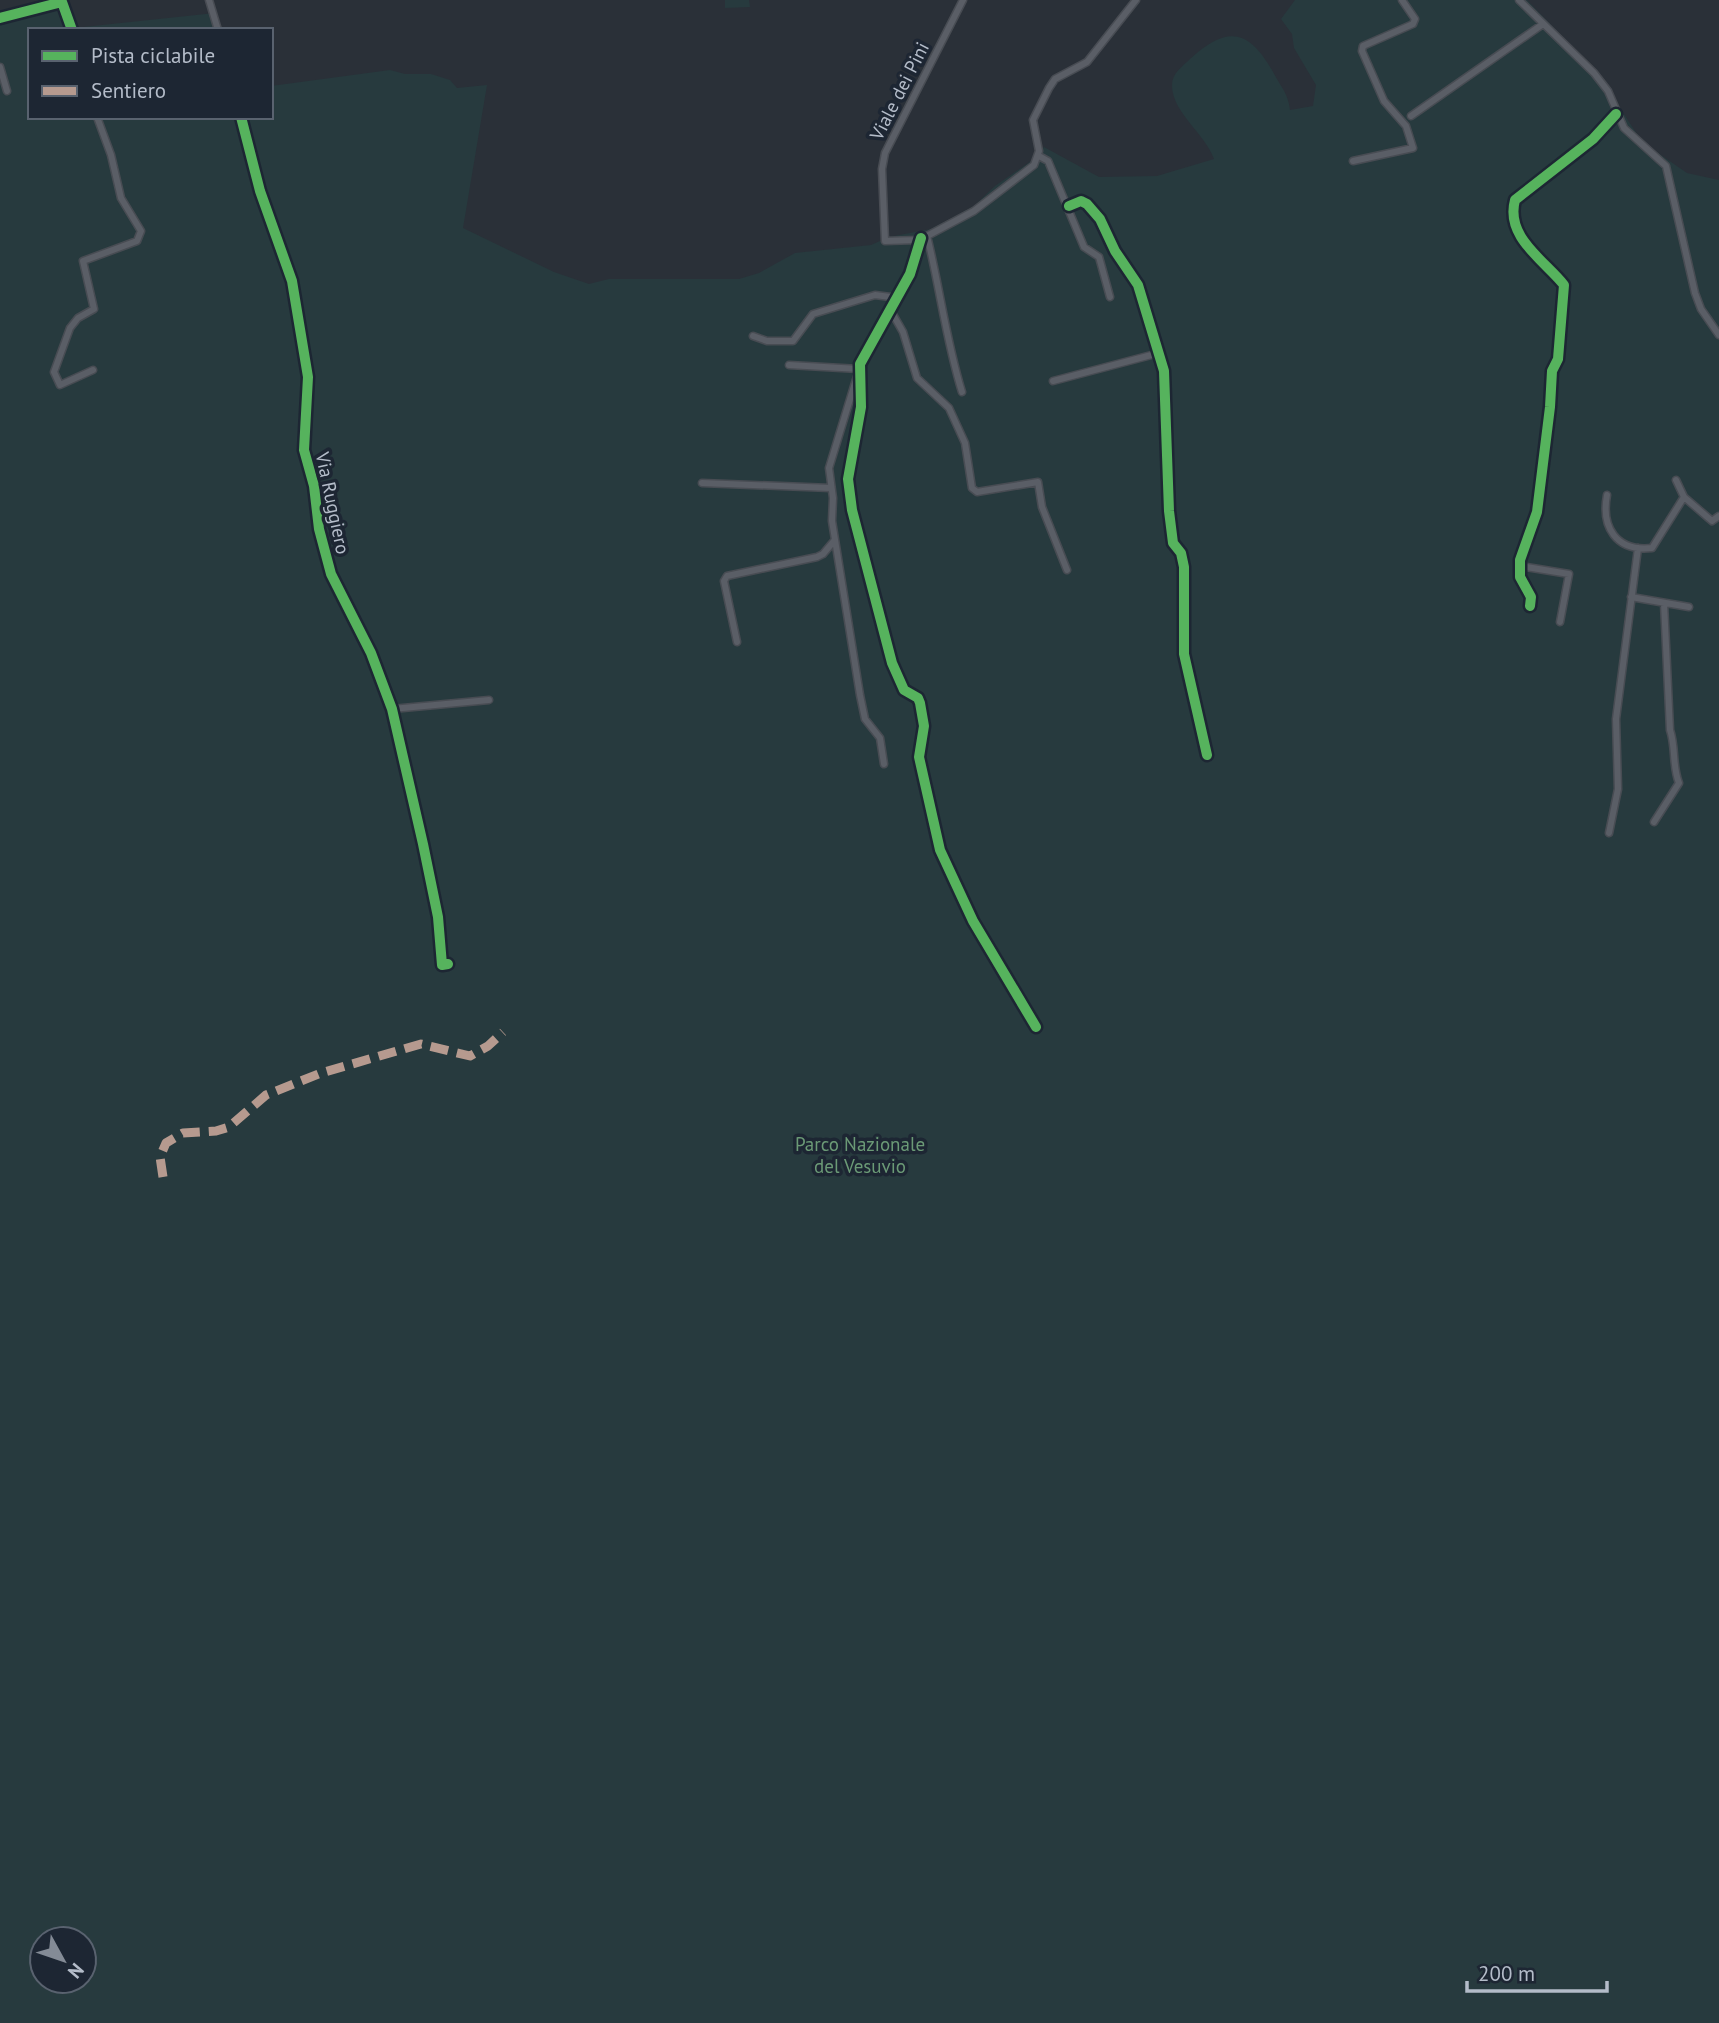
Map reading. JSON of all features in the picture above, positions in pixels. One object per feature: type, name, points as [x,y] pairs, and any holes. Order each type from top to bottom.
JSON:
[{"type":"street","points":[[209,0],[217,28]]},
{"type":"street","name":"Viale dei Pini","points":[[963,0],[889,141],[882,169],[885,241],[924,237],[974,211],[1034,165],[1039,156]]},
{"type":"street","points":[[1110,297],[1099,257],[1084,247],[1048,161],[1039,156],[1032,126],[1055,79],[1087,62],[1136,0]]},
{"type":"street","points":[[1353,161],[1413,148],[1406,126],[1384,101],[1362,51],[1363,46],[1412,24],[1415,19],[1402,0]]},
{"type":"street","points":[[1519,0],[1603,83],[1616,114],[1629,134],[1669,170],[1695,293],[1701,309],[1719,335]]},
{"type":"street","points":[[0,18],[62,2],[71,28]]},
{"type":"street","points":[[1411,116],[1543,23]]},
{"type":"street","points":[[0,67],[7,91]]},
{"type":"street","points":[[1530,606],[1531,597],[1520,577],[1520,566],[1537,512],[1552,370],[1558,359],[1559,319],[1564,302],[1563,285],[1522,243],[1513,208],[1515,200],[1593,139],[1616,114]]},
{"type":"street","points":[[93,370],[60,385],[54,372],[70,328],[78,318],[94,309],[83,261],[137,241],[141,231],[121,198],[111,155],[98,119]]},
{"type":"street","name":"Via Ruggiero","points":[[242,119],[260,191],[292,281],[309,377],[304,450],[314,486],[319,529],[331,574],[371,653],[392,709],[438,918],[442,964],[448,964]]},
{"type":"street","points":[[1069,206],[1083,201],[1100,219],[1115,251],[1138,285],[1164,371],[1168,418],[1169,511],[1174,543],[1181,552],[1184,567],[1184,654],[1207,755]]},
{"type":"street","points":[[884,764],[880,738],[865,719],[834,541],[829,468],[859,370],[911,274],[924,237]]},
{"type":"street","points":[[924,237],[947,321],[949,351],[962,392]]},
{"type":"street","points":[[753,336],[767,341],[791,341],[799,336],[813,313],[875,295],[898,298]]},
{"type":"street","points":[[891,311],[903,332],[917,379],[949,408],[965,443],[972,488],[977,492],[1038,482],[1042,507],[1067,570]]},
{"type":"street","points":[[1054,381],[1159,353]]},
{"type":"street","points":[[789,365],[859,370]]},
{"type":"street","points":[[859,370],[861,407],[848,479],[852,510],[892,663],[904,690],[918,698],[920,703],[924,726],[919,757],[929,814],[940,850],[972,921],[1036,1027]]},
{"type":"street","points":[[1676,480],[1685,497],[1712,521],[1719,516]]},
{"type":"street","points":[[702,483],[831,488]]},
{"type":"street","points":[[1607,495],[1603,514],[1608,527],[1623,543],[1638,548],[1652,548],[1685,497]]},
{"type":"street","points":[[737,642],[724,581],[727,576],[817,557],[834,541]]},
{"type":"street","points":[[1609,833],[1617,798],[1616,719],[1638,548]]},
{"type":"street","points":[[1520,566],[1569,573],[1560,622]]},
{"type":"street","points":[[1632,597],[1689,607]]},
{"type":"street","points":[[1654,822],[1679,783],[1675,773],[1674,743],[1670,730],[1664,603]]},
{"type":"street","points":[[392,709],[489,700]]},
{"type":"green space","name":"Parco Nazionale del Vesuvio","points":[[54,0],[66,0],[74,28],[28,28],[28,119],[273,119],[273,86],[390,70],[405,74],[431,74],[450,80],[457,88],[487,85],[463,228],[554,272],[589,284],[609,279],[739,279],[759,273],[795,253],[871,245],[889,237],[931,229],[974,206],[995,186],[1034,159],[1044,147],[1099,177],[1157,176],[1214,159],[1204,140],[1177,105],[1173,95],[1174,77],[1181,67],[1203,48],[1226,37],[1236,37],[1246,40],[1264,58],[1286,94],[1290,110],[1313,106],[1316,85],[1294,48],[1292,34],[1281,19],[1295,0],[1527,0],[1598,74],[1642,142],[1687,173],[1719,180],[1719,2023],[0,2023],[0,16]]},
{"type":"green space","points":[[725,0],[749,0],[750,7],[725,8]]},
{"type":"green space","name":"Parco Nazionale del Vesuvio","points":[[215,13],[219,28],[74,28]]},
{"type":"marked path","points":[[163,1177],[160,1157],[166,1143],[183,1133],[216,1131],[229,1127],[266,1095],[321,1073],[421,1044],[470,1056],[488,1046],[503,1032]]},
{"type":"cycle path","points":[[0,18],[62,2],[71,28]]},
{"type":"cycle path","points":[[1530,606],[1531,597],[1520,577],[1520,560],[1537,512],[1552,371],[1558,359],[1564,285],[1521,237],[1513,213],[1515,200],[1593,139],[1616,114]]},
{"type":"cycle path","points":[[242,119],[260,191],[292,281],[308,377],[304,450],[314,486],[319,529],[331,574],[371,653],[392,709],[438,917],[442,965],[448,964]]},
{"type":"cycle path","points":[[1069,206],[1081,201],[1100,219],[1115,251],[1138,285],[1164,371],[1169,511],[1173,543],[1181,553],[1184,567],[1184,654],[1207,755]]},
{"type":"cycle path","points":[[921,238],[910,274],[860,364],[861,407],[848,479],[852,510],[892,663],[904,690],[918,698],[920,703],[924,726],[919,757],[940,850],[973,921],[1036,1027]]}]
